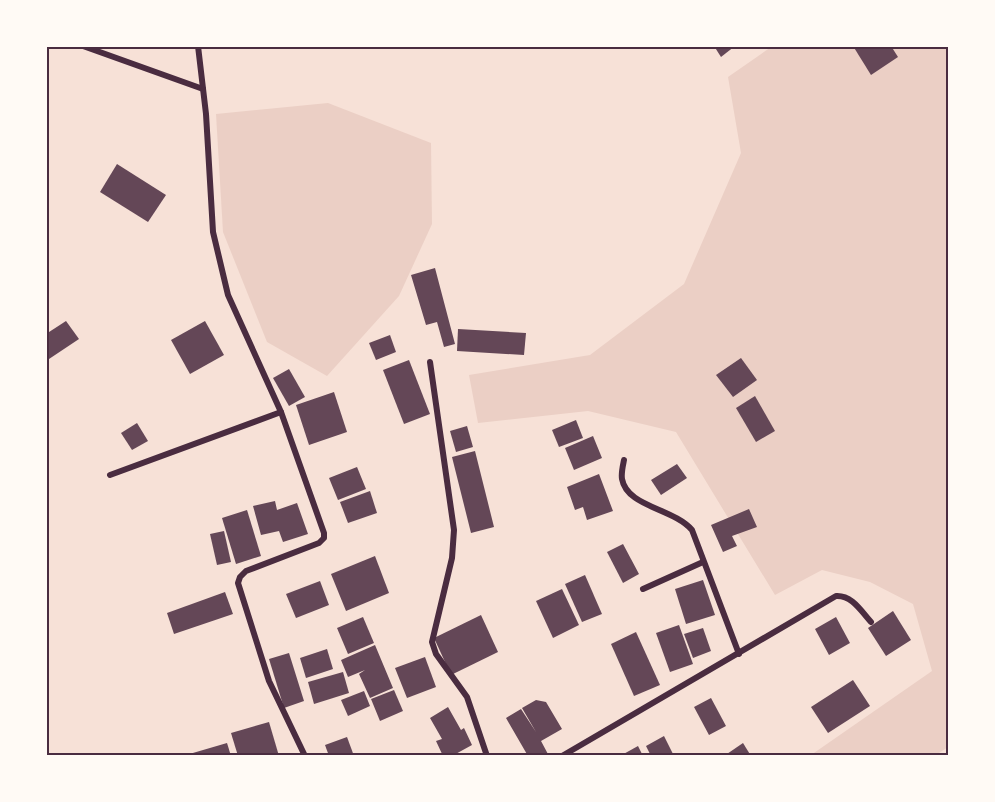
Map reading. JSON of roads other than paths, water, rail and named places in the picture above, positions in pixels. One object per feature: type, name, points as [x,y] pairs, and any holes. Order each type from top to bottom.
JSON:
[{"type":"street","points":[[83,46],[203,89]]},
{"type":"street","points":[[198,46],[213,232],[228,295],[281,412],[324,533],[324,538],[319,543],[246,571],[238,583],[269,681],[305,756]]},
{"type":"street","points":[[429,362],[454,530],[452,558],[432,642],[436,654],[467,697],[487,756]]},
{"type":"street","points":[[110,475],[281,412]]},
{"type":"street","points":[[624,460],[622,478],[633,496],[644,504],[685,521],[692,530],[739,654]]},
{"type":"street","points":[[643,589],[703,562]]},
{"type":"street","points":[[562,756],[836,596],[844,596],[852,601],[870,622]]}]
